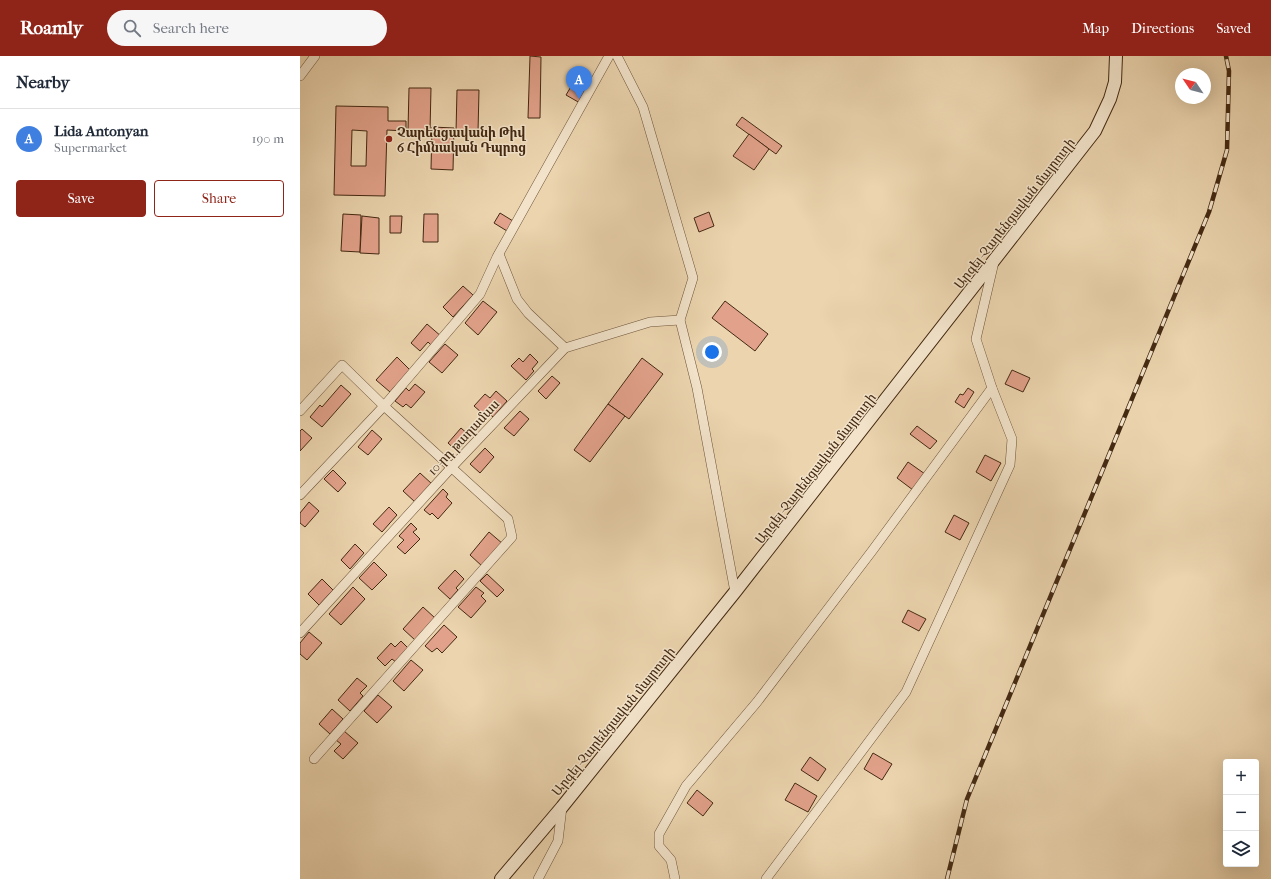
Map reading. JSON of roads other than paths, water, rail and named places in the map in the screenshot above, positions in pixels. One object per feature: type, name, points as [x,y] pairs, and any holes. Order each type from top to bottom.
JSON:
[{"type":"main road","name":"Արգել-Չարենցավան մայրուղի","points":[[501,879],[562,807],[735,592],[1096,131],[1110,99],[1115,82],[1116,56]]},
{"type":"street","points":[[300,76],[315,56]]},
{"type":"street","points":[[300,495],[384,406],[480,294],[499,254],[609,56]]},
{"type":"street","points":[[617,56],[643,107],[693,278],[680,320],[697,388],[735,592]]},
{"type":"street","points":[[499,254],[517,299],[528,312],[565,348]]},
{"type":"street","points":[[766,879],[906,692],[1010,465],[1012,439],[992,388],[976,338],[995,261]]},
{"type":"street","name":"10-րդ թաղամաս","points":[[300,633],[451,468],[565,348],[650,322],[680,320]]},
{"type":"street","points":[[300,411],[342,365],[384,406],[508,520],[512,537],[314,759]]},
{"type":"street","points":[[675,879],[672,860],[659,846],[659,834],[686,786],[766,689],[872,551],[992,388]]},
{"type":"street","points":[[538,879],[558,841],[562,807]]},
{"type":"railway","points":[[947,879],[967,799],[1209,212],[1227,150],[1229,71],[1226,56]]},
{"type":"place","name":"Lida Antonyan","points":[[579,99]]},
{"type":"place","name":"Չարենցավանի Թիվ 6 Հիմնական Դպրոց","points":[[389,139]]}]
